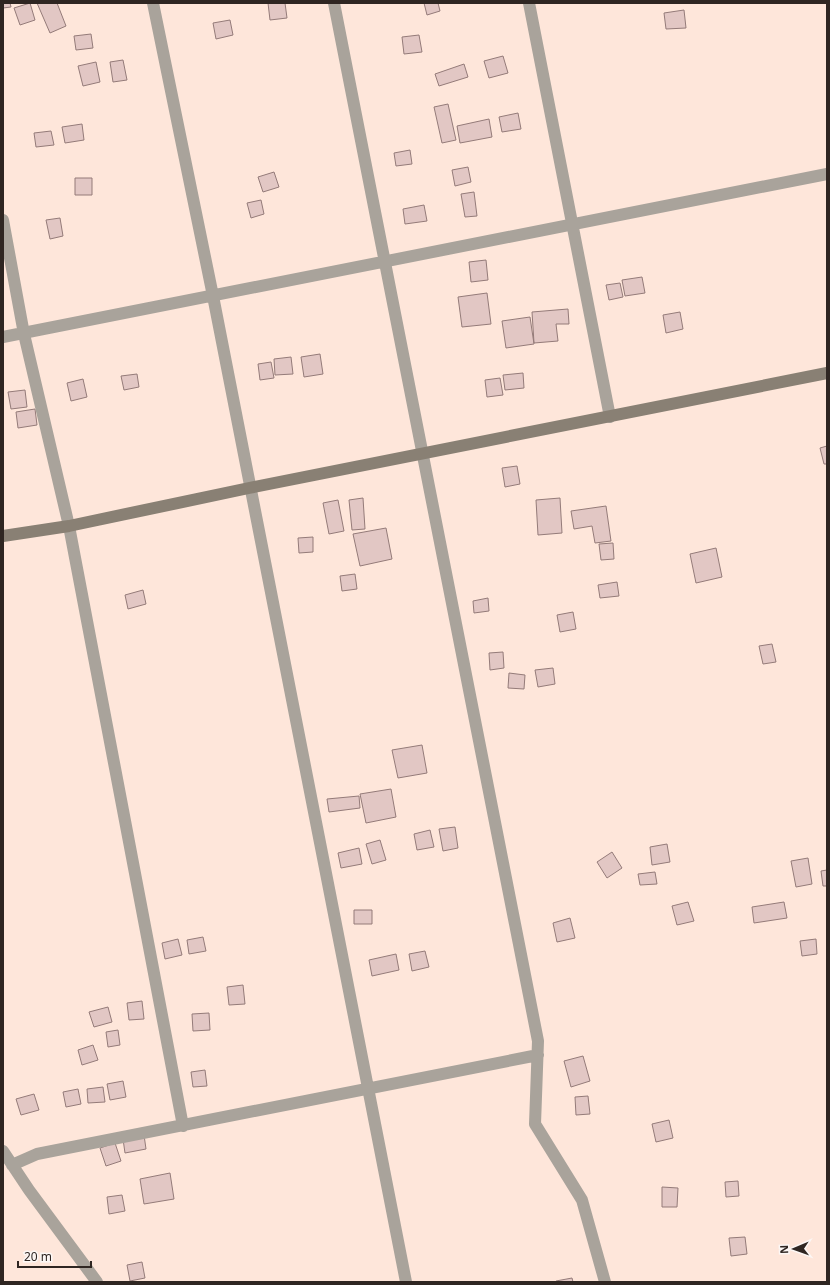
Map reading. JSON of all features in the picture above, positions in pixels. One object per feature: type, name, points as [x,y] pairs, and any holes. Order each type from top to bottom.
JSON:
[{"type":"main road","points":[[3,536],[69,526],[249,488],[827,373]]},
{"type":"street","points":[[153,3],[213,296],[249,488],[406,1282]]},
{"type":"street","points":[[334,3],[538,1041],[535,1124],[582,1200],[606,1282]]},
{"type":"street","points":[[529,3],[610,417]]},
{"type":"street","points":[[3,337],[827,174]]},
{"type":"street","points":[[3,220],[24,334],[69,526],[183,1126]]},
{"type":"street","points":[[12,1165],[37,1154],[538,1055]]},
{"type":"street","points":[[3,1151],[28,1190],[97,1282]]},
{"type":"building","points":[[3,3],[10,3],[11,7],[3,8]]},
{"type":"building","points":[[30,3],[35,20],[20,25],[14,8]]},
{"type":"building","points":[[37,3],[57,3],[66,26],[50,33]]},
{"type":"building","points":[[268,3],[285,3],[287,18],[270,20]]},
{"type":"building","points":[[424,3],[438,3],[440,11],[427,15]]},
{"type":"building","points":[[684,10],[686,28],[666,29],[664,13]]},
{"type":"building","points":[[230,20],[233,35],[216,39],[213,23]]},
{"type":"building","points":[[91,34],[93,48],[76,50],[74,36]]},
{"type":"building","points":[[419,35],[422,52],[404,54],[402,37]]},
{"type":"building","points":[[503,56],[508,73],[489,78],[484,61]]},
{"type":"building","points":[[123,60],[127,80],[113,82],[110,62]]},
{"type":"building","points":[[96,62],[100,82],[83,86],[78,66]]},
{"type":"building","points":[[464,64],[468,77],[439,86],[435,74]]},
{"type":"building","points":[[448,104],[456,140],[442,143],[434,107]]},
{"type":"building","points":[[518,113],[521,129],[502,132],[499,117]]},
{"type":"building","points":[[489,119],[492,137],[460,143],[457,126]]},
{"type":"building","points":[[82,124],[84,140],[65,143],[62,127]]},
{"type":"building","points":[[51,131],[54,145],[36,147],[34,133]]},
{"type":"building","points":[[410,150],[412,164],[396,166],[394,153]]},
{"type":"building","points":[[468,167],[471,182],[455,186],[452,170]]},
{"type":"building","points":[[274,172],[279,187],[263,192],[258,177]]},
{"type":"building","points":[[75,178],[92,178],[92,195],[75,195]]},
{"type":"building","points":[[474,192],[477,216],[465,217],[461,194]]},
{"type":"building","points":[[261,200],[264,214],[251,218],[247,203]]},
{"type":"building","points":[[424,205],[427,221],[405,224],[403,209]]},
{"type":"building","points":[[60,218],[63,236],[50,239],[46,220]]},
{"type":"building","points":[[486,260],[488,280],[471,282],[469,262]]},
{"type":"building","points":[[642,277],[645,293],[625,296],[622,280]]},
{"type":"building","points":[[620,283],[623,297],[609,300],[606,285]]},
{"type":"building","points":[[487,293],[491,324],[462,327],[458,297]]},
{"type":"building","points":[[568,309],[569,324],[556,324],[558,341],[534,343],[532,312]]},
{"type":"building","points":[[680,312],[683,329],[666,333],[663,315]]},
{"type":"building","points":[[530,317],[534,344],[506,348],[502,321]]},
{"type":"building","points":[[320,354],[323,374],[304,377],[301,357]]},
{"type":"building","points":[[291,357],[293,374],[275,375],[274,359]]},
{"type":"building","points":[[271,362],[274,378],[260,380],[258,364]]},
{"type":"building","points":[[523,373],[524,388],[505,390],[503,375]]},
{"type":"building","points":[[137,374],[139,387],[124,390],[121,376]]},
{"type":"building","points":[[500,378],[503,395],[487,397],[485,380]]},
{"type":"building","points":[[83,379],[87,397],[71,401],[67,383]]},
{"type":"building","points":[[25,390],[27,407],[11,409],[8,392]]},
{"type":"building","points":[[35,409],[37,425],[18,428],[16,412]]},
{"type":"building","points":[[827,446],[827,464],[824,464],[820,448]]},
{"type":"building","points":[[517,466],[520,484],[505,487],[502,468]]},
{"type":"building","points":[[363,498],[365,529],[352,530],[349,500]]},
{"type":"building","points":[[560,498],[562,533],[538,535],[536,500]]},
{"type":"building","points":[[338,500],[344,531],[329,534],[323,503]]},
{"type":"building","points":[[606,506],[611,541],[595,543],[592,526],[574,529],[571,511]]},
{"type":"building","points":[[386,528],[392,559],[360,566],[353,534]]},
{"type":"building","points":[[313,537],[313,552],[299,553],[298,538]]},
{"type":"building","points":[[613,543],[614,559],[601,560],[599,544]]},
{"type":"building","points":[[716,548],[722,577],[696,583],[690,554]]},
{"type":"building","points":[[355,574],[357,589],[342,591],[340,576]]},
{"type":"building","points":[[617,582],[619,596],[600,598],[598,585]]},
{"type":"building","points":[[143,590],[146,604],[128,609],[125,595]]},
{"type":"building","points":[[488,598],[489,611],[474,613],[473,601]]},
{"type":"building","points":[[573,612],[576,629],[560,632],[557,615]]},
{"type":"building","points":[[772,644],[776,662],[763,664],[759,646]]},
{"type":"building","points":[[503,652],[504,668],[490,670],[489,653]]},
{"type":"building","points":[[553,668],[555,684],[538,687],[535,670]]},
{"type":"building","points":[[509,673],[525,675],[524,689],[508,688]]},
{"type":"building","points":[[422,745],[427,773],[398,778],[392,750]]},
{"type":"building","points":[[391,789],[396,817],[366,823],[360,794]]},
{"type":"building","points":[[359,796],[360,808],[329,812],[327,799]]},
{"type":"building","points":[[455,827],[458,848],[443,851],[439,829]]},
{"type":"building","points":[[430,830],[434,847],[417,850],[414,834]]},
{"type":"building","points":[[380,840],[386,860],[372,864],[366,844]]},
{"type":"building","points":[[667,844],[670,862],[652,865],[650,847]]},
{"type":"building","points":[[359,848],[362,864],[341,868],[338,853]]},
{"type":"building","points":[[612,852],[622,868],[607,878],[597,862]]},
{"type":"building","points":[[808,858],[812,884],[796,887],[791,861]]},
{"type":"building","points":[[827,870],[827,886],[823,886],[821,871]]},
{"type":"building","points":[[655,872],[657,884],[640,885],[638,874]]},
{"type":"building","points":[[688,902],[694,921],[677,925],[672,906]]},
{"type":"building","points":[[784,902],[787,918],[754,923],[752,907]]},
{"type":"building","points":[[354,910],[372,910],[372,924],[354,924]]},
{"type":"building","points":[[570,918],[575,938],[557,942],[553,923]]},
{"type":"building","points":[[203,937],[206,951],[189,954],[187,940]]},
{"type":"building","points":[[178,939],[182,955],[165,959],[162,943]]},
{"type":"building","points":[[816,939],[817,954],[802,956],[800,941]]},
{"type":"building","points":[[425,951],[429,967],[412,971],[409,954]]},
{"type":"building","points":[[396,954],[399,970],[372,976],[369,960]]},
{"type":"building","points":[[243,985],[245,1004],[229,1005],[227,987]]},
{"type":"building","points":[[142,1001],[144,1019],[129,1020],[127,1003]]},
{"type":"building","points":[[108,1007],[112,1022],[94,1027],[89,1012]]},
{"type":"building","points":[[209,1013],[210,1030],[193,1031],[192,1014]]},
{"type":"building","points":[[118,1030],[120,1045],[108,1047],[106,1032]]},
{"type":"building","points":[[93,1045],[98,1060],[82,1065],[78,1050]]},
{"type":"building","points":[[583,1056],[590,1081],[571,1087],[564,1061]]},
{"type":"building","points":[[205,1070],[207,1086],[193,1087],[191,1072]]},
{"type":"building","points":[[123,1081],[126,1097],[110,1100],[107,1084]]},
{"type":"building","points":[[103,1087],[105,1102],[88,1103],[87,1089]]},
{"type":"building","points":[[78,1089],[81,1104],[66,1107],[63,1092]]},
{"type":"building","points":[[34,1094],[39,1110],[21,1115],[16,1099]]},
{"type":"building","points":[[588,1096],[590,1114],[576,1115],[575,1097]]},
{"type":"building","points":[[669,1120],[673,1138],[656,1142],[652,1124]]},
{"type":"building","points":[[144,1135],[146,1149],[125,1153],[123,1139]]},
{"type":"building","points":[[115,1143],[121,1161],[106,1166],[100,1148]]},
{"type":"building","points":[[170,1173],[174,1199],[144,1204],[140,1179]]},
{"type":"building","points":[[738,1181],[739,1196],[726,1197],[725,1182]]},
{"type":"building","points":[[662,1187],[678,1188],[677,1207],[662,1207]]},
{"type":"building","points":[[122,1195],[125,1211],[109,1214],[107,1197]]},
{"type":"building","points":[[745,1237],[747,1254],[731,1256],[729,1238]]},
{"type":"building","points":[[142,1262],[145,1278],[130,1281],[127,1265]]},
{"type":"building","points":[[572,1278],[573,1282],[556,1281]]}]
